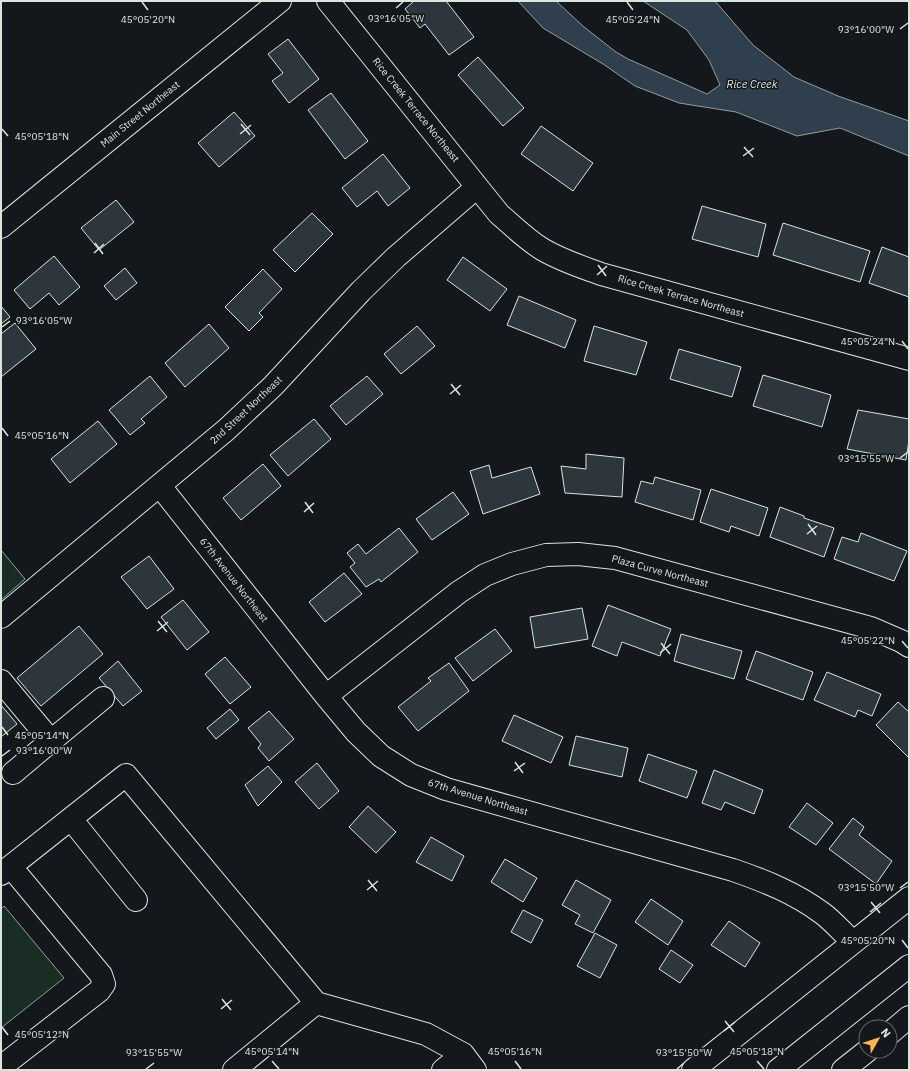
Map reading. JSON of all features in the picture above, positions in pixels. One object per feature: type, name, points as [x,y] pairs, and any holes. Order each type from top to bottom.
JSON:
[{"type":"street","name":"Main Street Northeast","points":[[1,226],[280,1]]},
{"type":"street","name":"Rice Creek Terrace Northeast","points":[[328,1],[499,214],[519,232],[543,249],[569,262],[609,276],[909,360]]},
{"type":"street","name":"2nd Street Northeast","points":[[1,617],[226,430],[273,386],[361,291],[396,257],[477,187]]},
{"type":"street","name":"67th Avenue Northeast","points":[[160,486],[326,696],[356,732],[381,756],[411,774],[446,789],[733,870],[767,882],[795,896],[822,913],[853,942]]},
{"type":"street","name":"Plaza Curve Northeast","points":[[326,696],[459,592],[485,575],[512,564],[546,555],[578,554],[615,558],[871,628],[909,646]]},
{"type":"street","points":[[1,681],[51,741]]},
{"type":"street","points":[[13,773],[104,698]]},
{"type":"street","points":[[1,1067],[99,991],[104,984],[101,975],[6,871],[126,775],[316,1003],[426,1034],[469,1062]]},
{"type":"street","points":[[70,819],[136,900]]},
{"type":"street","points":[[693,1070],[909,898]]},
{"type":"street","points":[[778,1070],[909,966]]},
{"type":"street","points":[[234,1070],[316,1003]]},
{"type":"street","points":[[898,1027],[909,1018]]},
{"type":"street","points":[[766,1070],[796,1056]]},
{"type":"street","points":[[843,1070],[858,1058]]},
{"type":"street","points":[[443,1070],[469,1062]]},
{"type":"green space","points":[[1,550],[25,579],[1,600]]},
{"type":"green space","points":[[4,906],[64,978],[1,1028],[1,909]]},
{"type":"water","name":"Rice Creek","points":[[518,1],[556,1],[584,27],[616,52],[628,59],[707,94],[720,85],[709,60],[687,30],[643,1],[715,1],[753,45],[794,77],[838,96],[909,121],[909,156],[840,128],[797,136],[736,112],[679,103],[635,86],[603,64],[543,28]]},
{"type":"building","points":[[414,1],[446,1],[474,37],[449,55],[425,24],[420,28],[405,9]]},
{"type":"building","points":[[288,39],[319,79],[289,103],[272,81],[283,73],[268,54]]},
{"type":"building","points":[[478,57],[524,108],[503,126],[458,75]]},
{"type":"building","points":[[331,93],[368,141],[345,159],[308,110]]},
{"type":"building","points":[[234,112],[255,136],[219,167],[198,143]]},
{"type":"building","points":[[541,126],[593,163],[573,191],[521,154]]},
{"type":"building","points":[[383,154],[410,188],[388,206],[377,191],[357,207],[342,188]]},
{"type":"building","points":[[116,200],[134,222],[99,250],[81,228]]},
{"type":"building","points":[[702,206],[766,224],[758,257],[692,239]]},
{"type":"building","points":[[312,213],[333,234],[295,272],[273,250]]},
{"type":"building","points":[[783,223],[870,251],[860,282],[773,255]]},
{"type":"building","points":[[882,247],[909,257],[909,297],[869,283]]},
{"type":"building","points":[[54,256],[80,287],[59,305],[49,293],[30,309],[14,290]]},
{"type":"building","points":[[463,257],[507,289],[490,311],[447,280]]},
{"type":"building","points":[[125,268],[137,283],[116,300],[104,286]]},
{"type":"building","points":[[263,269],[282,289],[259,313],[263,317],[249,331],[225,307]]},
{"type":"building","points":[[519,296],[576,320],[565,348],[507,325]]},
{"type":"building","points":[[1,306],[10,317],[1,324]]},
{"type":"building","points":[[15,323],[36,349],[1,377],[1,334]]},
{"type":"building","points":[[209,324],[229,348],[185,387],[165,363]]},
{"type":"building","points":[[417,326],[435,346],[401,374],[384,354]]},
{"type":"building","points":[[594,326],[647,342],[636,375],[584,361]]},
{"type":"building","points":[[679,349],[741,367],[732,397],[670,379]]},
{"type":"building","points":[[763,375],[831,395],[822,427],[753,406]]},
{"type":"building","points":[[150,376],[167,397],[141,419],[145,423],[130,435],[109,410]]},
{"type":"building","points":[[367,376],[383,394],[346,425],[330,406]]},
{"type":"building","points":[[858,410],[909,419],[909,440],[906,460],[847,449]]},
{"type":"building","points":[[314,419],[331,439],[288,476],[270,455]]},
{"type":"building","points":[[98,421],[117,444],[70,483],[51,459]]},
{"type":"building","points":[[586,454],[624,458],[622,497],[565,493],[561,466],[586,469]]},
{"type":"building","points":[[263,464],[281,486],[241,520],[223,498]]},
{"type":"building","points":[[489,465],[492,478],[531,467],[540,494],[483,514],[470,471]]},
{"type":"building","points":[[655,477],[701,490],[693,520],[635,502],[641,481],[653,484]]},
{"type":"building","points":[[711,489],[768,508],[759,536],[731,526],[729,532],[700,522]]},
{"type":"building","points":[[453,492],[469,514],[432,540],[416,519]]},
{"type":"building","points":[[780,507],[804,516],[804,518],[834,528],[824,557],[770,537]]},
{"type":"building","points":[[399,528],[418,552],[381,582],[379,579],[366,587],[350,567],[355,563],[347,553],[358,544],[366,554]]},
{"type":"building","points":[[861,533],[907,551],[894,581],[834,559],[842,537],[858,542]]},
{"type":"building","points":[[149,556],[174,589],[147,609],[121,577]]},
{"type":"building","points":[[344,573],[362,594],[325,622],[309,602]]},
{"type":"building","points":[[183,600],[209,632],[187,650],[161,617]]},
{"type":"building","points":[[608,605],[671,629],[660,656],[622,642],[617,656],[592,646]]},
{"type":"building","points":[[582,608],[588,639],[535,648],[530,617]]},
{"type":"building","points":[[79,626],[103,654],[41,706],[17,678]]},
{"type":"building","points":[[495,629],[512,651],[473,681],[455,658]]},
{"type":"building","points":[[681,634],[742,651],[734,679],[674,661]]},
{"type":"building","points":[[756,651],[813,672],[803,700],[746,679]]},
{"type":"building","points":[[225,657],[251,687],[230,704],[205,674]]},
{"type":"building","points":[[118,661],[142,691],[123,706],[99,678]]},
{"type":"building","points":[[449,663],[469,691],[418,731],[398,707],[431,681],[428,678]]},
{"type":"building","points":[[827,672],[881,694],[872,716],[858,710],[855,717],[814,700]]},
{"type":"building","points":[[898,702],[909,712],[909,758],[876,725]]},
{"type":"building","points":[[1,705],[17,724],[1,737]]},
{"type":"building","points":[[230,709],[239,720],[216,739],[207,728]]},
{"type":"building","points":[[269,711],[294,739],[269,761],[258,748],[261,744],[248,728]]},
{"type":"building","points":[[514,715],[563,737],[551,763],[502,741]]},
{"type":"building","points":[[576,736],[628,748],[622,777],[569,765]]},
{"type":"building","points":[[648,754],[697,771],[687,798],[639,781]]},
{"type":"building","points":[[317,763],[339,791],[319,809],[295,782]]},
{"type":"building","points":[[268,766],[282,782],[258,806],[245,785]]},
{"type":"building","points":[[714,770],[763,790],[754,814],[725,802],[721,810],[702,803]]},
{"type":"building","points":[[807,803],[833,823],[816,845],[789,827]]},
{"type":"building","points":[[368,806],[396,832],[376,853],[349,827]]},
{"type":"building","points":[[853,818],[864,827],[859,835],[892,861],[876,884],[829,849]]},
{"type":"building","points":[[431,837],[464,856],[452,881],[416,862]]},
{"type":"building","points":[[505,859],[537,878],[523,902],[491,882]]},
{"type":"building","points":[[576,880],[611,900],[593,933],[575,924],[580,915],[562,905]]},
{"type":"building","points":[[651,899],[683,921],[668,945],[635,922]]},
{"type":"building","points":[[523,910],[543,920],[531,943],[511,932]]},
{"type":"building","points":[[729,921],[760,943],[745,967],[711,945]]},
{"type":"building","points":[[595,933],[617,945],[600,978],[577,966]]},
{"type":"building","points":[[671,950],[693,965],[680,983],[659,969]]}]
